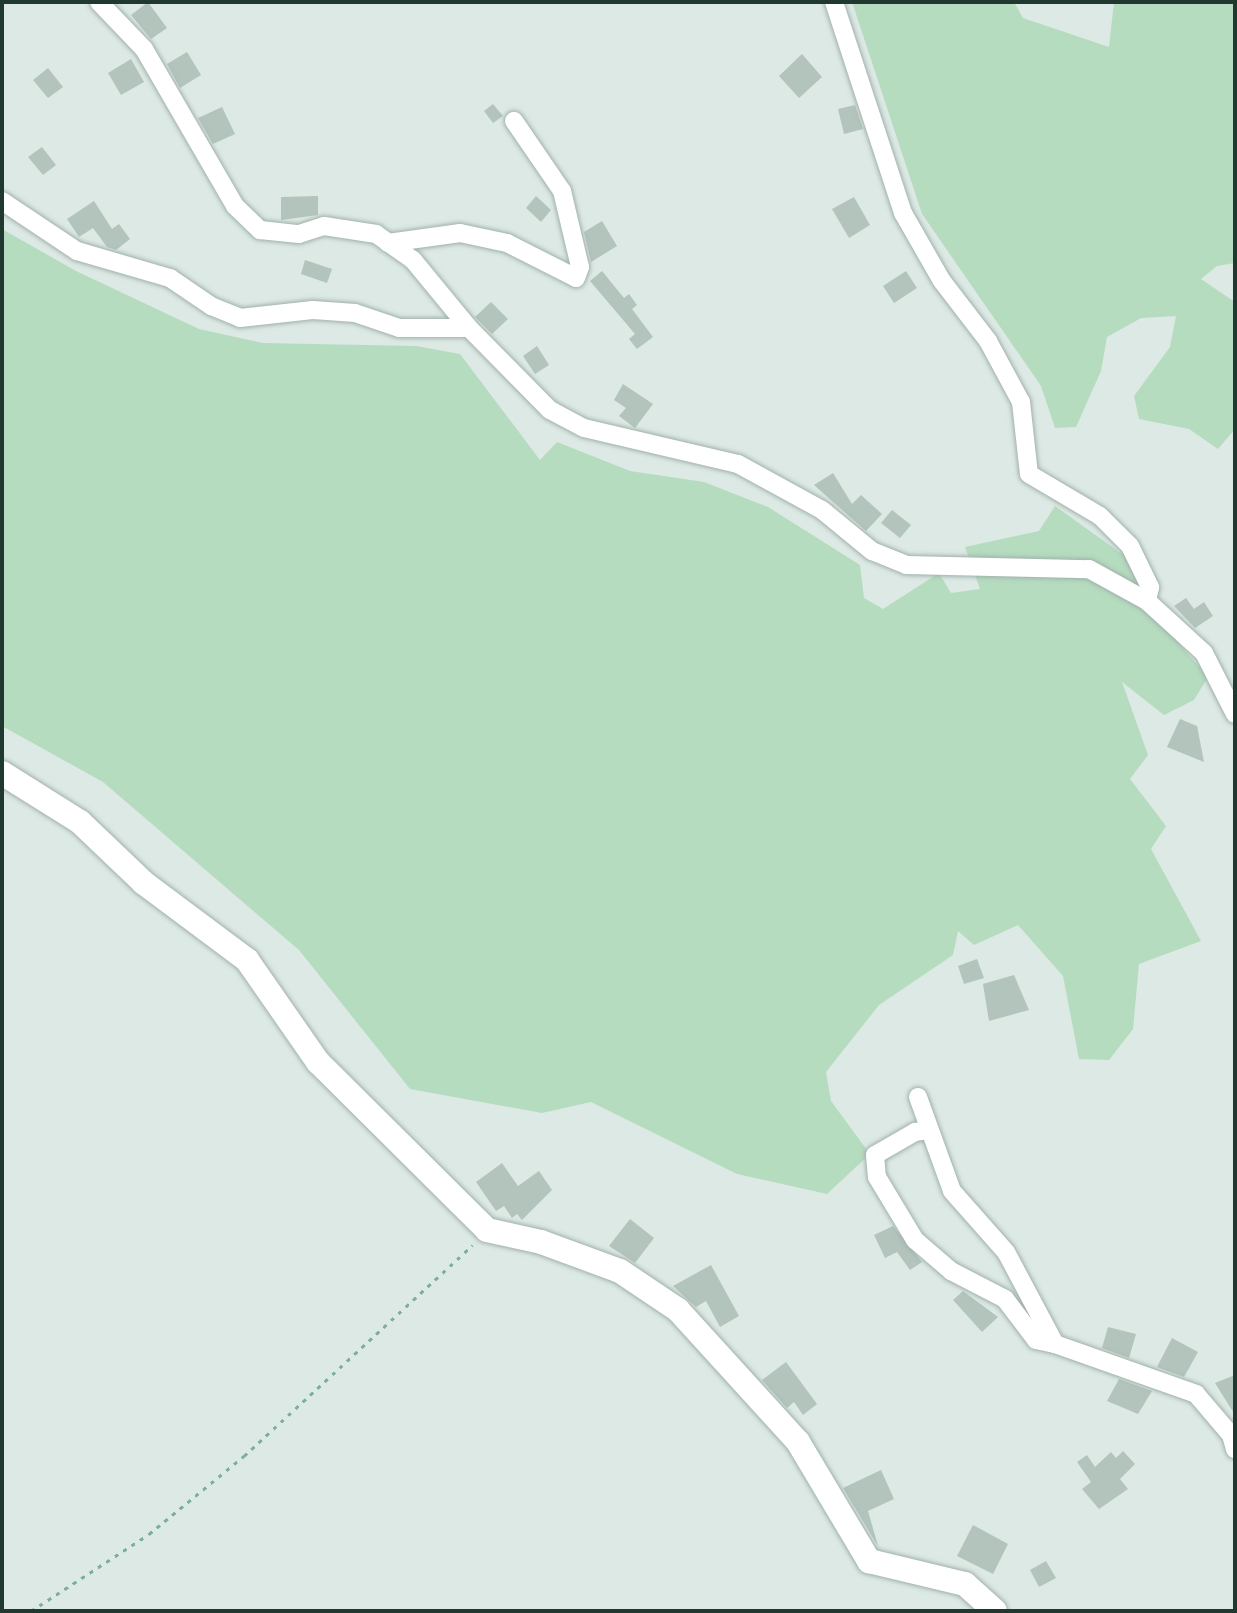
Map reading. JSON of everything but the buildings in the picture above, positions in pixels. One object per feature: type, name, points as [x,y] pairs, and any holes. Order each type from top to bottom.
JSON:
[{"type":"street","points":[[99,2],[144,49],[235,206],[260,230],[299,234],[324,226],[347,227],[388,243],[413,260],[469,328],[550,410],[584,428],[738,464],[822,510],[872,551],[906,565],[1089,569],[1147,601],[1204,653],[1235,714]]},
{"type":"street","points":[[834,2],[903,213],[942,281],[988,341],[1021,402],[1029,474],[1100,516],[1130,546],[1150,587],[1147,601]]},
{"type":"street","points":[[388,243],[460,233],[507,243],[576,278],[580,267],[562,191],[514,121]]},
{"type":"street","points":[[2,201],[46,225],[77,251],[170,278],[211,306],[240,318],[313,310],[355,313],[399,328],[469,328]]},
{"type":"street","points":[[2,773],[80,822],[144,883],[247,960],[318,1062],[487,1230],[541,1242],[620,1271],[678,1310],[798,1442],[869,1561],[965,1584],[995,1611]]},
{"type":"street","points":[[918,1097],[962,1208],[1006,1252],[1055,1344]]},
{"type":"street","points":[[929,1130],[915,1132],[875,1155],[877,1177],[915,1240],[951,1271],[1005,1299],[1036,1340],[1196,1394],[1231,1435],[1235,1449]]},
{"type":"path","points":[[31,1611],[149,1534],[244,1456],[437,1282],[487,1230]]},
{"type":"green space","points":[[852,2],[1014,2],[1023,18],[1109,47],[1114,2],[1235,2],[1235,263],[1217,266],[1201,279],[1235,302],[1235,429],[1218,449],[1189,429],[1139,419],[1134,396],[1170,347],[1176,316],[1141,318],[1107,337],[1101,371],[1076,427],[1055,428],[1041,386],[922,214]]},
{"type":"green space","points":[[2,229],[76,271],[199,329],[263,343],[416,346],[460,354],[540,460],[557,442],[630,471],[704,482],[768,507],[860,565],[864,598],[883,609],[939,573],[951,593],[980,589],[965,547],[1039,531],[1055,506],[1129,559],[1153,614],[1208,677],[1194,700],[1164,715],[1122,682],[1148,755],[1130,779],[1166,826],[1151,849],[1201,941],[1139,964],[1133,1029],[1109,1060],[1079,1059],[1063,976],[1018,925],[974,945],[958,931],[953,955],[879,1005],[826,1072],[831,1101],[870,1154],[827,1194],[737,1174],[591,1102],[542,1113],[410,1089],[299,950],[103,782],[2,726]]}]
